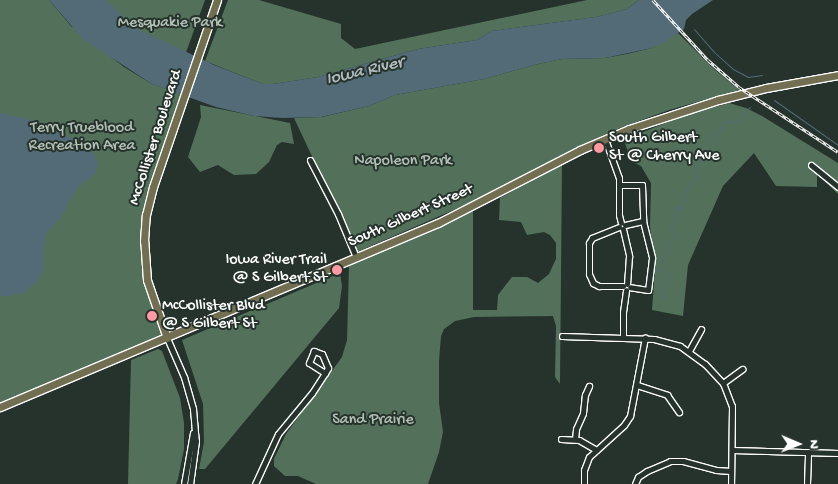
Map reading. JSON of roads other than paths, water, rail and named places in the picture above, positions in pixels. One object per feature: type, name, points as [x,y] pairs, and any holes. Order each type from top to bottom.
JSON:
[{"type":"main road","name":"McCollister Boulevard","points":[[167,338],[150,292],[144,240],[149,201],[217,0]]},
{"type":"main road","name":"South Gilbert Street","points":[[0,407],[167,338],[456,214],[605,139],[669,114],[718,100],[766,88],[838,76]]},
{"type":"street","points":[[605,139],[615,162],[622,226],[630,256],[622,312],[623,337]]},
{"type":"street","points":[[310,160],[338,214],[356,257]]},
{"type":"street","points":[[812,165],[838,187]]},
{"type":"street","points":[[619,185],[642,185],[643,221],[652,258],[649,287],[645,291],[627,287],[599,286],[593,283],[588,274],[589,243],[592,238],[622,226],[643,221]]},
{"type":"street","points":[[689,351],[701,329]]},
{"type":"street","points":[[562,336],[645,337],[673,343],[689,351],[706,364],[723,383],[732,406],[731,484]]},
{"type":"street","points":[[584,484],[585,465],[596,450],[628,420],[637,385],[645,337]]},
{"type":"street","name":"McCollister Boulevard","points":[[167,338],[189,392],[195,455],[190,484]]},
{"type":"street","points":[[723,383],[742,369]]},
{"type":"street","points":[[255,484],[278,434],[325,373]]},
{"type":"street","points":[[637,385],[667,395],[679,412]]},
{"type":"street","points":[[575,439],[576,429],[583,413],[585,395],[589,386]]},
{"type":"street","name":"McCollister Boulevard","points":[[184,484],[194,430]]},
{"type":"street","points":[[561,439],[575,439],[584,442],[596,450]]},
{"type":"street","points":[[732,450],[838,453]]},
{"type":"street","points":[[808,452],[808,484]]},
{"type":"street","points":[[635,484],[638,477],[647,471],[670,461],[683,461],[716,470],[731,470]]},
{"type":"water","name":"Iowa River","points":[[49,0],[105,0],[139,30],[214,65],[263,84],[273,84],[318,77],[418,49],[477,40],[492,31],[596,17],[627,9],[639,0],[713,0],[686,20],[684,29],[652,48],[605,58],[562,59],[538,64],[484,79],[395,95],[369,106],[321,117],[282,118],[254,116],[216,107],[152,84],[83,39]]},
{"type":"water","points":[[0,113],[32,120],[54,128],[89,149],[96,157],[98,165],[95,174],[77,188],[61,217],[46,234],[43,252],[44,270],[35,284],[24,292],[11,296],[0,296]]},
{"type":"waterway","points":[[694,29],[714,52],[733,69],[748,77],[762,75]]},
{"type":"waterway","points":[[774,100],[838,145]]},
{"type":"waterway","points":[[665,300],[661,292],[667,278],[664,272],[658,270],[673,235],[671,228],[676,206],[683,210],[683,195],[694,178],[696,164],[708,150],[714,134],[721,131],[723,121],[735,122],[750,107]]},
{"type":"railway","points":[[653,0],[708,60],[739,87],[838,152]]},
{"type":"place","name":"South Gilbert St @ Cherry Ave","points":[[599,148]]},
{"type":"place","name":"Iowa River Trail @ S Gilbert St","points":[[337,270]]},
{"type":"place","name":"McCollister Blvd @ S Gilbert St","points":[[152,316]]},
{"type":"park label","name":"Mesquakie Park","points":[[170,24]]},
{"type":"park label","name":"Terry Trueblood Recreation Area","points":[[82,138]]},
{"type":"park label","name":"Napoleon Park","points":[[403,162]]},
{"type":"park label","name":"Sand Prairie","points":[[373,421]]}]
